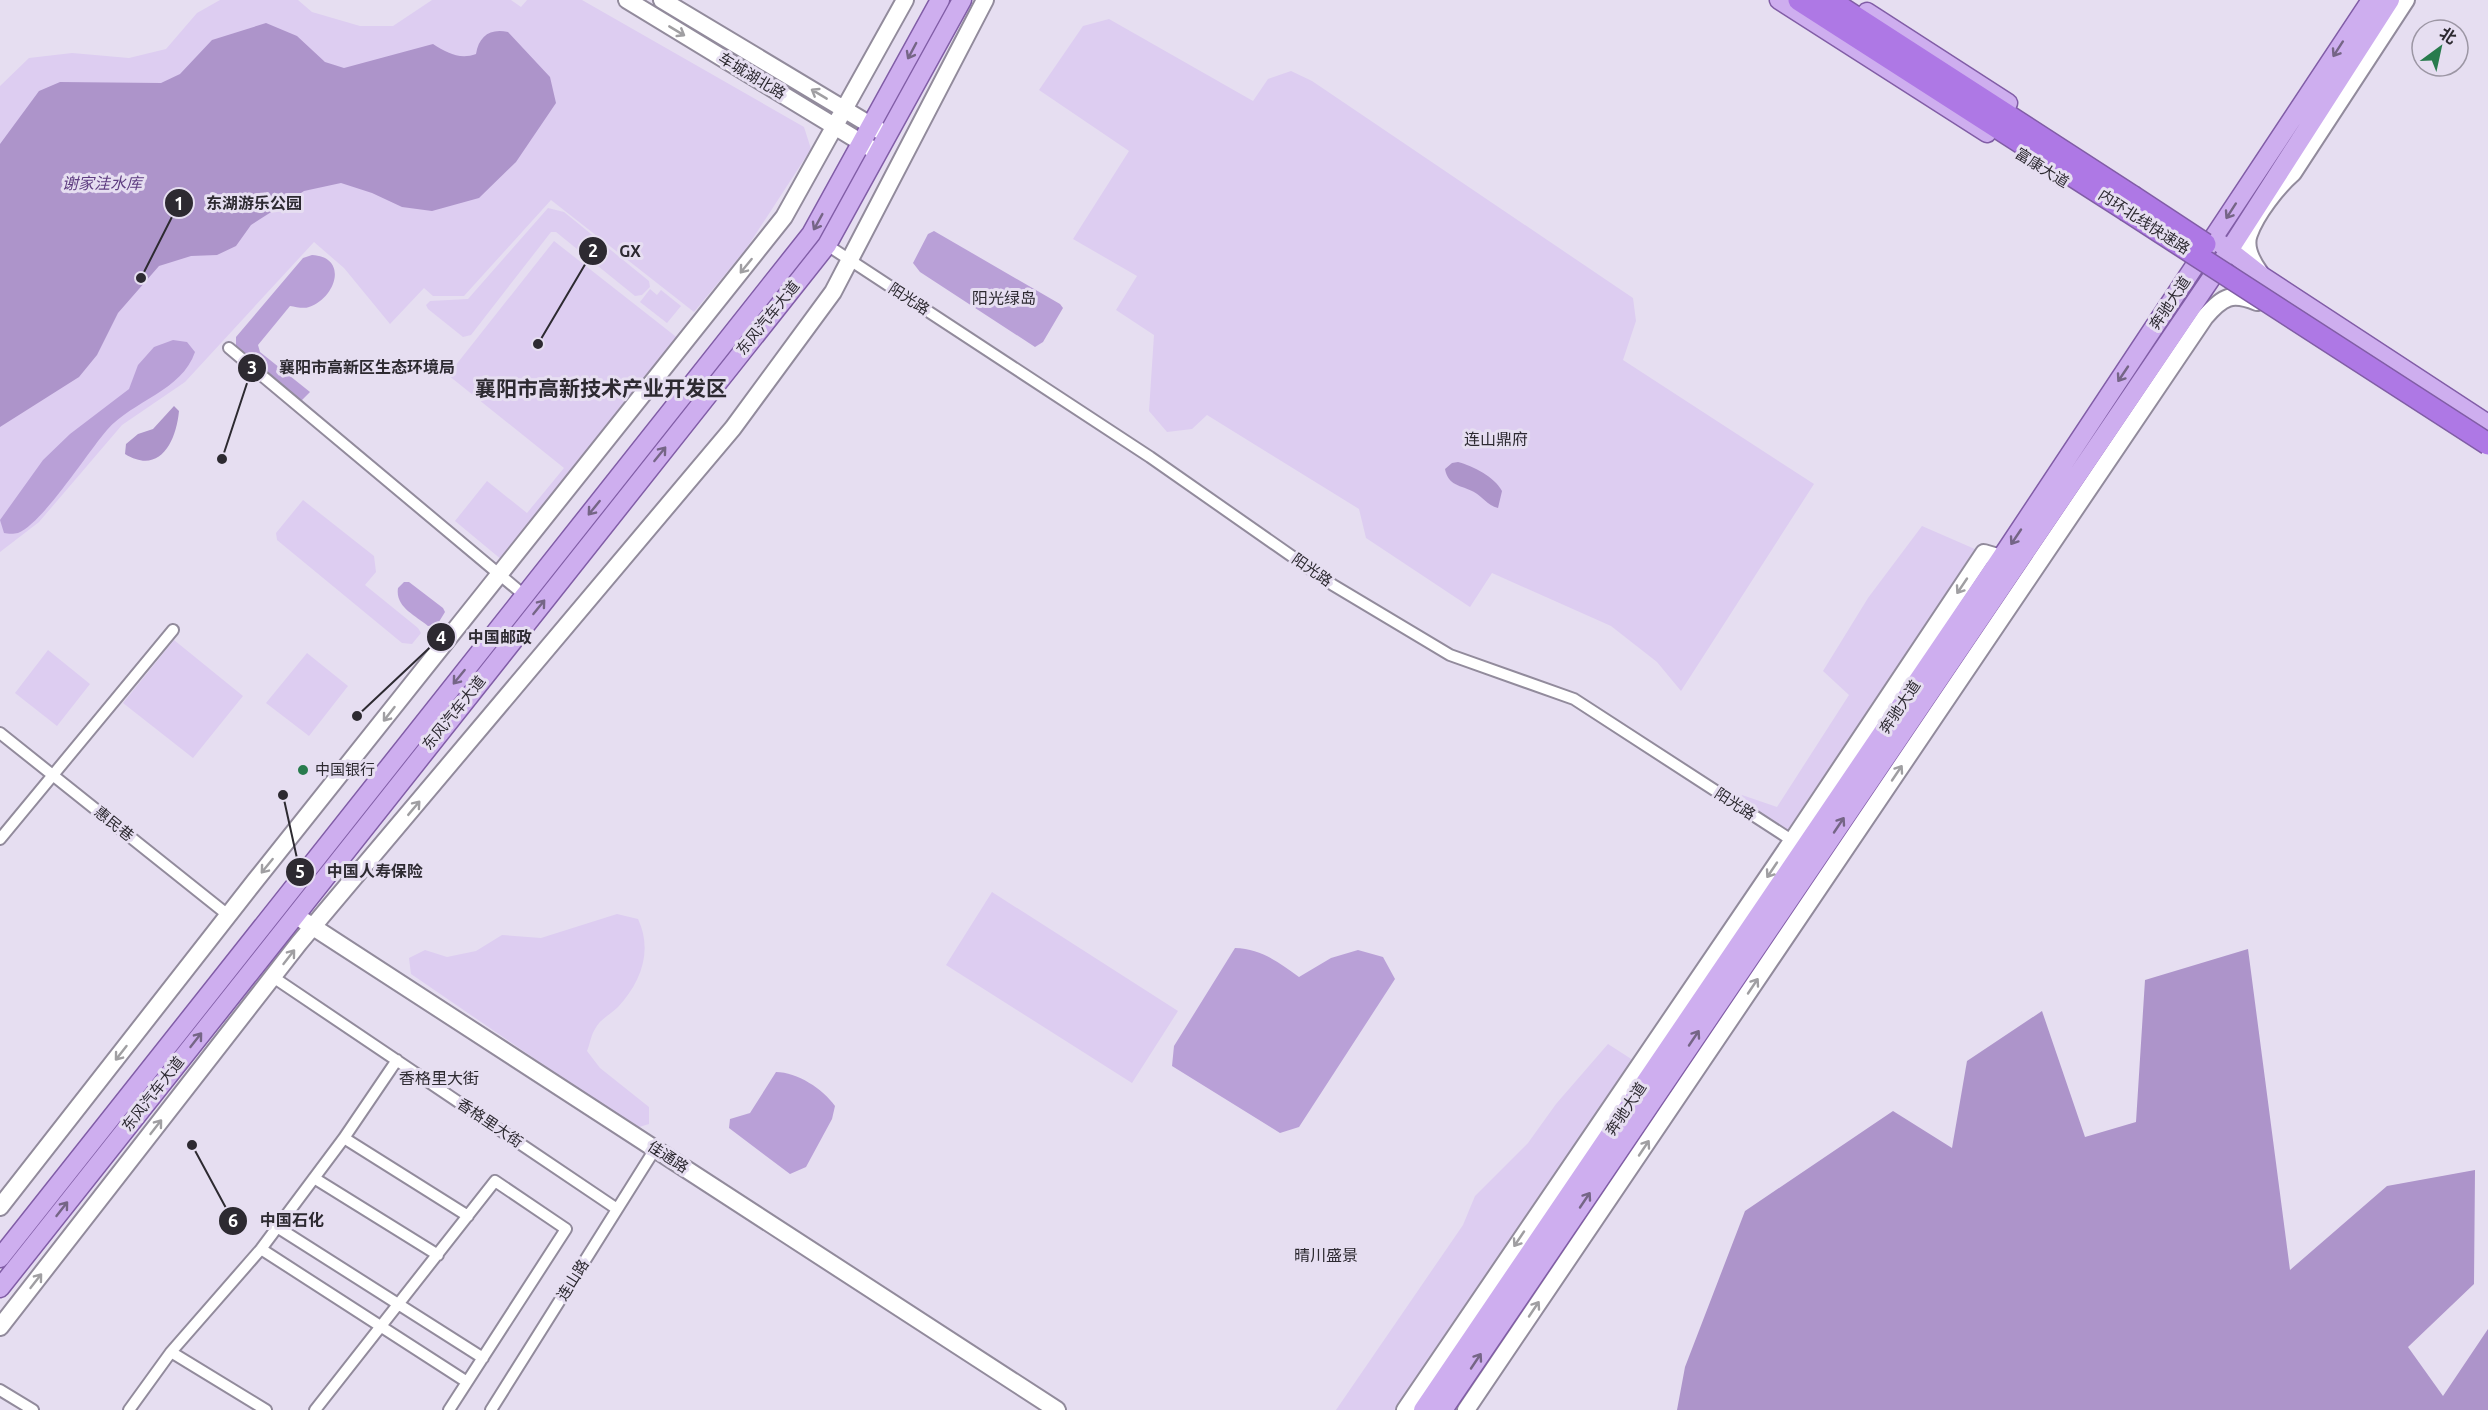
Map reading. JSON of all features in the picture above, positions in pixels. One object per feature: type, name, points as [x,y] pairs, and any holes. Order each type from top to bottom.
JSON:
[{"type":"highway","name":"内环北线快速路","points":[[1799,0],[2488,444]]},
{"type":"highway","name":"内环北线快速路","points":[[1829,0],[2132,195],[2488,431]]},
{"type":"main road","name":"东风汽车大道","points":[[0,1288],[294,914],[827,245],[870,147],[940,0]]},
{"type":"main road","name":"东风汽车大道","points":[[879,130],[962,0]]},
{"type":"main road","name":"富康大道","points":[[1779,0],[2211,277],[2257,302],[2488,450]]},
{"type":"main road","points":[[1848,0],[2230,249],[2262,276],[2488,424]]},
{"type":"main road","name":"奔驰大道","points":[[1423,1410],[2001,558],[2371,0]]},
{"type":"main road","name":"奔驰大道","points":[[1443,1410],[1804,849],[1910,738],[2390,0]]},
{"type":"main road","name":"东风汽车大道","points":[[0,1258],[279,903],[812,234],[870,147]]},
{"type":"street","name":"车城湖北路","points":[[627,0],[870,147]]},
{"type":"street","name":"车城湖北路","points":[[663,0],[879,130]]},
{"type":"street","points":[[0,1208],[228,915],[784,217],[905,0]]},
{"type":"street","points":[[0,1327],[313,927],[733,428],[833,292],[985,0]]},
{"type":"street","points":[[2262,276],[2248,253],[2248,235],[2279,186],[2293,174],[2406,0]]},
{"type":"street","name":"阳光路","points":[[827,245],[1150,457],[1333,585],[1450,655],[1574,699],[1804,849]]},
{"type":"street","points":[[1466,1410],[1910,738],[2205,317],[2217,303],[2232,296],[2257,302]]},
{"type":"street","points":[[229,348],[524,595]]},
{"type":"street","points":[[0,839],[173,630]]},
{"type":"street","name":"惠民巷","points":[[0,733],[228,915]]},
{"type":"street","points":[[1405,1410],[1804,849]]},
{"type":"street","name":"佳通路","points":[[279,903],[1057,1410]]},
{"type":"street","name":"香格里大街","points":[[273,977],[617,1209]]},
{"type":"street","points":[[129,1410],[171,1352],[261,1249],[344,1138],[397,1060]]},
{"type":"street","points":[[344,1138],[468,1216]]},
{"type":"street","name":"连山路","points":[[491,1410],[655,1149]]},
{"type":"street","points":[[314,1178],[438,1255]]},
{"type":"street","points":[[315,1410],[495,1181],[566,1229],[449,1410]]},
{"type":"street","points":[[277,1227],[483,1358]]},
{"type":"street","points":[[261,1249],[467,1382]]},
{"type":"street","points":[[171,1352],[266,1410]]},
{"type":"street","points":[[0,1390],[33,1410]]},
{"type":"shaded area","points":[[220,0],[298,0],[312,12],[360,26],[393,26],[432,0],[511,0],[521,7],[527,0],[582,0],[804,127],[811,149],[746,249],[694,312],[551,200],[464,296],[433,296],[424,288],[390,324],[344,268],[314,242],[185,382],[122,425],[39,522],[0,552],[0,86],[29,58],[72,53],[129,58],[166,49],[197,13]]},
{"type":"shaded area","points":[[1109,19],[1253,101],[1268,79],[1291,71],[1312,81],[1633,298],[1636,321],[1623,360],[1814,484],[1681,691],[1657,662],[1611,626],[1492,573],[1470,607],[1366,538],[1359,509],[1207,415],[1192,429],[1167,432],[1149,411],[1154,335],[1116,310],[1137,276],[1073,239],[1129,151],[1039,90],[1083,26]]},
{"type":"shaded area","points":[[548,208],[564,212],[649,281],[650,287],[642,295],[635,296],[556,232],[551,232],[471,335],[463,337],[428,309],[426,305],[430,301],[468,299]]},
{"type":"shaded area","points":[[934,231],[1060,304],[1063,308],[1043,342],[1035,347],[920,272],[913,263],[928,234]]},
{"type":"shaded area","points":[[554,241],[684,343],[508,565],[455,521],[487,481],[527,513],[564,468],[448,375]]},
{"type":"shaded area","points":[[312,255],[324,257],[331,263],[334,270],[332,287],[318,302],[309,307],[290,306],[258,345],[260,352],[310,392],[300,402],[236,350],[236,337],[303,258]]},
{"type":"shaded area","points":[[650,289],[657,295],[661,290],[681,306],[667,323],[640,302]]},
{"type":"shaded area","points":[[173,340],[187,342],[195,352],[189,365],[179,377],[117,420],[52,502],[28,527],[18,533],[4,533],[0,520],[43,460],[70,434],[129,389],[138,365],[154,347]]},
{"type":"shaded area","points":[[303,500],[374,556],[376,572],[365,585],[418,628],[421,633],[412,644],[402,643],[277,540],[276,533]]},
{"type":"shaded area","points":[[1922,526],[1984,553],[1792,841],[1735,805],[1742,795],[1777,807],[1849,695],[1823,671],[1868,598]]},
{"type":"shaded area","points":[[404,582],[409,582],[443,608],[445,612],[437,625],[428,626],[403,605],[398,595],[398,588]]},
{"type":"shaded area","points":[[174,640],[243,696],[193,758],[123,703]]},
{"type":"shaded area","points":[[48,650],[90,684],[57,726],[15,693]]},
{"type":"shaded area","points":[[307,653],[348,686],[309,736],[266,703]]},
{"type":"shaded area","points":[[992,892],[1178,1011],[1132,1083],[946,965]]},
{"type":"shaded area","points":[[617,914],[638,919],[644,943],[642,966],[626,997],[597,1026],[587,1051],[600,1068],[649,1107],[649,1124],[636,1128],[411,974],[409,958],[425,950],[447,957],[476,951],[502,935],[541,938]]},
{"type":"shaded area","points":[[1235,948],[1253,951],[1277,961],[1299,977],[1331,958],[1358,950],[1383,957],[1395,979],[1299,1127],[1280,1133],[1172,1066],[1174,1046]]},
{"type":"shaded area","points":[[1608,1044],[1639,1064],[1406,1410],[1336,1410],[1463,1225],[1475,1196],[1528,1143],[1556,1104]]},
{"type":"shaded area","points":[[776,1072],[801,1078],[824,1094],[835,1106],[832,1119],[806,1167],[790,1174],[729,1128],[730,1119],[750,1113]]},
{"type":"water","name":"谢家洼水库","points":[[266,23],[297,36],[325,62],[344,68],[433,44],[454,55],[470,56],[476,54],[480,42],[486,35],[496,31],[508,32],[550,77],[556,103],[516,162],[479,198],[432,211],[402,207],[372,193],[341,183],[304,191],[251,225],[236,246],[217,255],[191,256],[159,266],[118,313],[97,355],[79,377],[0,427],[0,144],[39,91],[60,82],[161,83],[180,74],[212,40]]},
{"type":"water","points":[[174,406],[179,411],[177,423],[170,444],[164,452],[147,461],[125,454],[126,444],[138,434],[153,429]]},
{"type":"water","points":[[1458,462],[1483,473],[1499,486],[1502,491],[1498,508],[1449,479],[1445,469],[1452,463]]},
{"type":"water","points":[[2248,949],[2290,1270],[2387,1186],[2475,1170],[2474,1284],[2408,1347],[2443,1396],[2488,1329],[2488,1410],[1677,1410],[1685,1367],[1745,1211],[1893,1111],[1952,1148],[1967,1061],[2042,1011],[2085,1137],[2136,1122],[2145,980]]},
{"type":"place","name":"东湖游乐公园","points":[[141,278]]},
{"type":"place","name":"GX","points":[[538,344]]},
{"type":"place","name":"襄阳市高新区生态环境局","points":[[222,459]]},
{"type":"place","name":"中国邮政","points":[[357,716]]},
{"type":"place","name":"中国银行","points":[[303,770]]},
{"type":"place","name":"中国人寿保险","points":[[283,795]]},
{"type":"place","name":"中国石化","points":[[192,1145]]},
{"type":"district","name":"阳光绿岛","points":[[1004,298]]},
{"type":"district","name":"襄阳市高新技术产业开发区","points":[[601,389]]},
{"type":"district","name":"连山鼎府","points":[[1496,439]]},
{"type":"district","name":"香格里大街","points":[[439,1078]]},
{"type":"district","name":"晴川盛景","points":[[1326,1255]]}]
